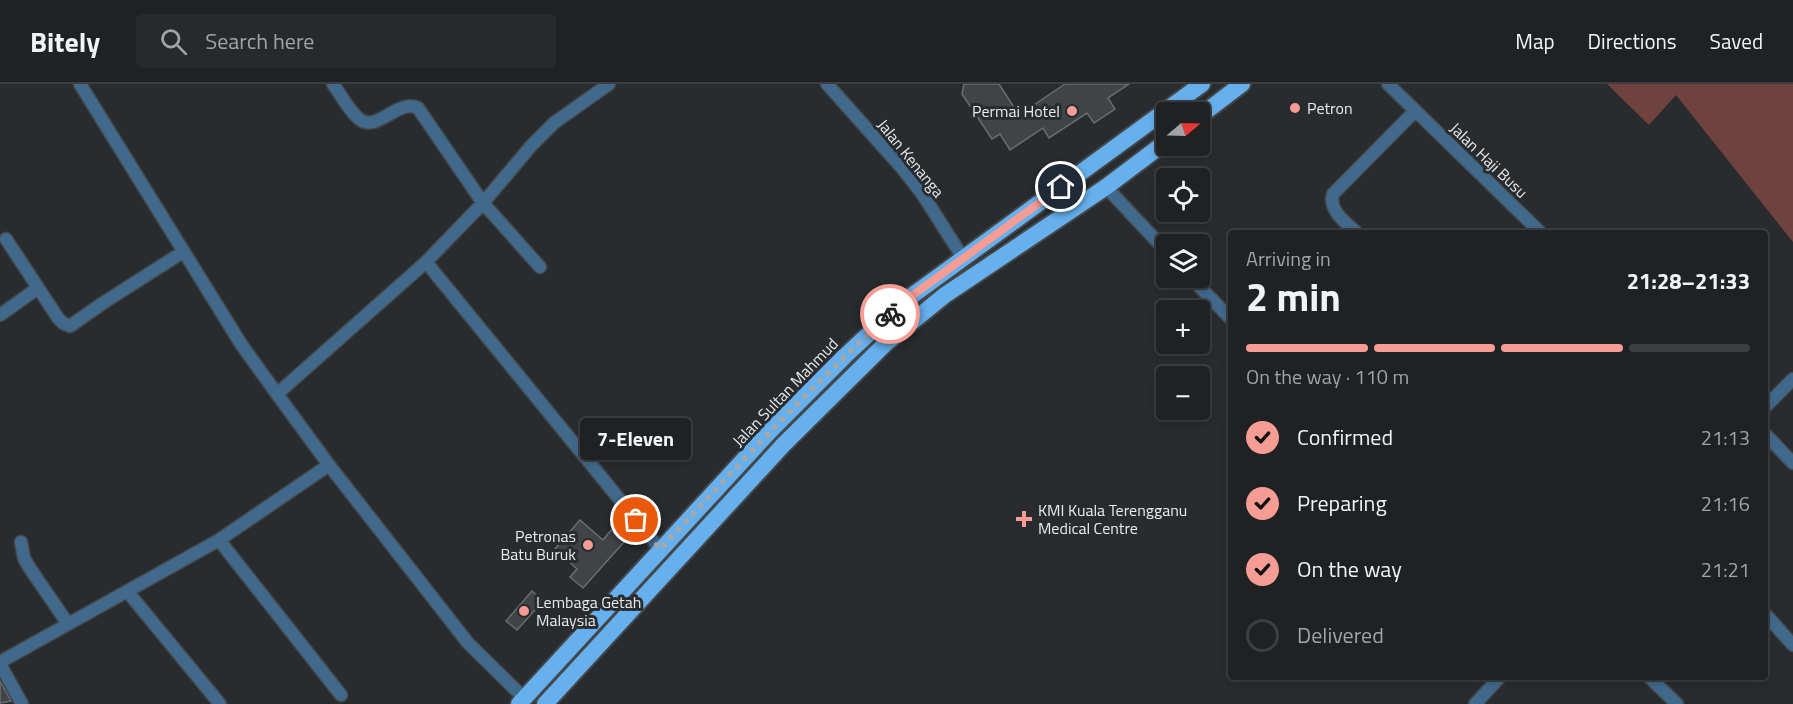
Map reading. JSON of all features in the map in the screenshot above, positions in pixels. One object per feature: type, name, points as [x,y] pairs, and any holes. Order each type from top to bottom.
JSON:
[{"type":"highway","name":"Jalan Sultan Mahmud","points":[[522,701],[771,430],[844,356],[902,303],[1202,84]]},
{"type":"highway","points":[[1210,108],[1242,84]]},
{"type":"highway","points":[[545,704],[784,444],[886,343],[945,294],[1106,187],[1156,149]]},
{"type":"street","points":[[80,84],[241,344],[329,465],[468,643],[522,701]]},
{"type":"street","points":[[333,84],[358,119],[365,123],[372,123],[405,106],[412,105],[418,108],[483,203],[540,267]]},
{"type":"street","points":[[277,394],[426,262],[483,203],[531,146],[554,123],[609,84]]},
{"type":"street","name":"Jalan Haji Busu","points":[[1388,84],[1538,230]]},
{"type":"street","name":"Jalan Kenanga","points":[[829,85],[923,195],[963,258]]},
{"type":"street","points":[[1354,230],[1338,214],[1331,200],[1333,194],[1415,111]]},
{"type":"street","points":[[1106,187],[1156,240]]},
{"type":"street","points":[[6,239],[58,318],[70,326],[183,252]]},
{"type":"street","points":[[426,262],[660,549]]},
{"type":"street","points":[[0,315],[38,288]]},
{"type":"street","points":[[1201,288],[1228,316]]},
{"type":"street","points":[[1768,404],[1793,379]]},
{"type":"street","points":[[1768,437],[1793,463]]},
{"type":"street","points":[[22,704],[0,663],[219,540],[329,465]]},
{"type":"street","points":[[219,540],[342,695]]},
{"type":"street","points":[[21,542],[24,558],[29,567],[68,624]]},
{"type":"street","points":[[127,591],[220,704]]},
{"type":"street","points":[[1768,617],[1793,645]]},
{"type":"street","points":[[1475,704],[1498,680]]},
{"type":"street","points":[[1652,680],[1677,704]]},
{"type":"shaded area","points":[[1607,84],[1793,84],[1793,242],[1676,95],[1649,125]]},
{"type":"building","points":[[964,84],[999,84],[1019,115],[1065,84],[1129,84],[1108,98],[1115,109],[1094,123],[1087,113],[1049,138],[1043,128],[1010,150],[1000,134],[992,139],[962,94]]},
{"type":"building","points":[[580,520],[603,540],[611,530],[624,542],[583,588],[570,577],[577,569],[555,549]]},
{"type":"building","name":"Lembaga Getah Malaysia","points":[[532,591],[543,601],[517,630],[506,621]]},
{"type":"building","points":[[0,681],[11,701],[0,703]]},
{"type":"way so far","points":[[636,520],[660,549],[771,430],[844,356],[890,314]]},
{"type":"place","name":"Petron","points":[[1295,108]]},
{"type":"place","name":"Permai Hotel","points":[[1072,111]]},
{"type":"place","name":"KMI Kuala Terengganu Medical Centre","points":[[1024,519]]},
{"type":"place","name":"7-Eleven","points":[[636,520]]},
{"type":"place","name":"Petronas Batu Buruk","points":[[588,545]]},
{"type":"place","name":"Lembaga Getah Malaysia","points":[[524,611]]},
{"type":"route","points":[[890,314],[1061,187]]}]
